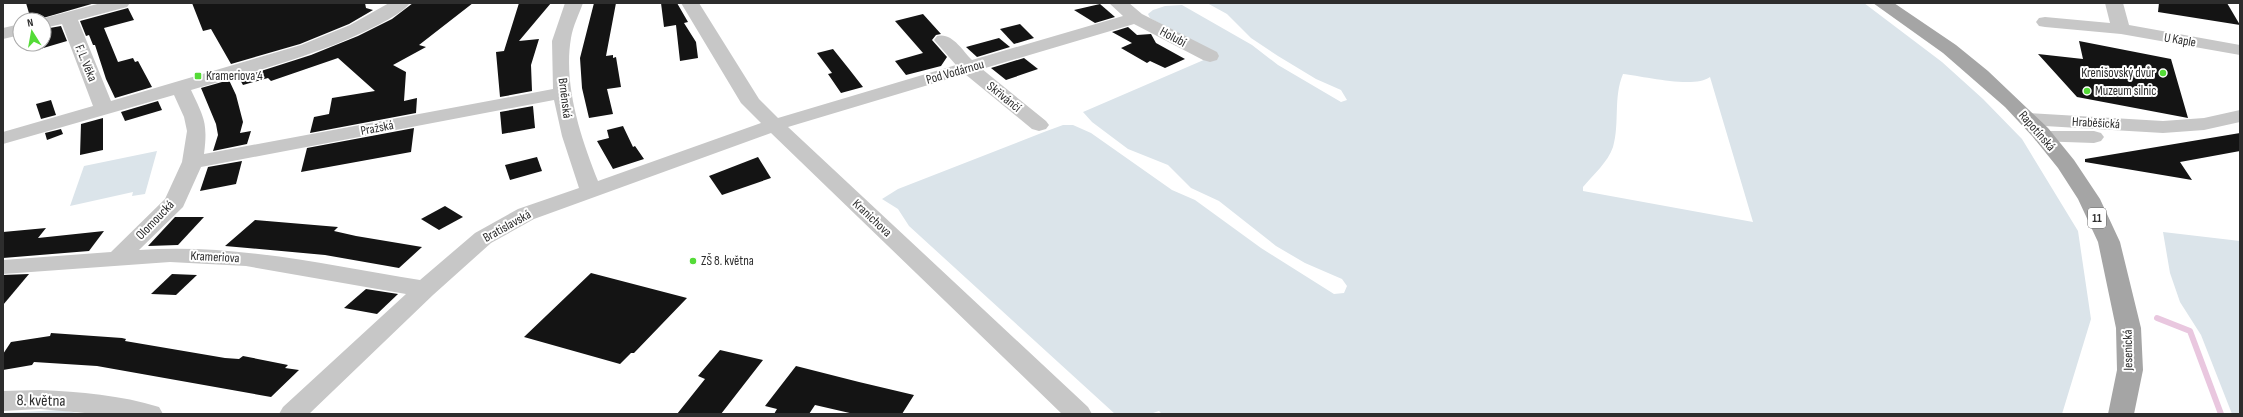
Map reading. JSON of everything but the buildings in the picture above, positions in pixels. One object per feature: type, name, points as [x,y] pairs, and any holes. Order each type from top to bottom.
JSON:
[{"type":"main road","name":"Rapotínská","points":[[1882,3],[1955,54],[1993,85],[2028,119],[2043,137],[2085,195],[2107,237],[2125,309]]},
{"type":"main road","name":"Jesenická","points":[[2121,414],[2130,369],[2125,309]]},
{"type":"street","points":[[52,21],[121,3]]},
{"type":"street","points":[[3,138],[180,87],[313,46],[354,29],[401,3]]},
{"type":"street","name":"Brněnská","points":[[574,3],[561,40],[562,93],[571,136],[590,191]]},
{"type":"street","name":"Kranichova","points":[[690,3],[751,103],[1079,414]]},
{"type":"street","name":"Holubí","points":[[1118,3],[1136,18],[1210,56]]},
{"type":"street","points":[[2114,3],[2120,29]]},
{"type":"street","name":"F. L. Věka","points":[[68,17],[104,108]]},
{"type":"street","name":"Pod Vodárnou","points":[[774,125],[1136,18]]},
{"type":"street","name":"U Kaple","points":[[2045,22],[2120,29],[2240,50]]},
{"type":"street","name":"Skřivánčí","points":[[943,40],[969,68],[1039,126]]},
{"type":"street","name":"Olomoucká","points":[[118,258],[175,202],[192,162],[197,131],[194,117],[180,87]]},
{"type":"street","name":"Pražská","points":[[192,162],[562,93]]},
{"type":"street","name":"Hraběšická","points":[[2028,119],[2163,126],[2204,124],[2240,116]]},
{"type":"street","name":"Bratislavská","points":[[292,414],[425,288],[483,238],[505,224],[526,214],[774,125]]},
{"type":"street","name":"Hraběšická","points":[[2043,137],[2098,137],[2140,133],[2163,126]]},
{"type":"street","name":"Krameriova","points":[[3,267],[170,255],[246,259],[425,288]]},
{"type":"street","name":"8. května","points":[[3,401],[55,399],[98,403],[150,414]]},
{"type":"shaded area","points":[[1207,3],[1864,3],[1942,62],[1983,99],[2022,139],[2078,231],[2091,319],[2062,414],[1162,414],[1159,411],[1150,414],[1115,414],[909,226],[898,209],[882,199],[898,189],[1044,132],[1063,125],[1073,125],[1091,133],[1172,190],[1195,200],[1261,248],[1334,294],[1344,293],[1347,286],[1342,279],[1305,263],[1276,246],[1219,201],[1191,188],[1168,165],[1128,149],[1092,122],[1083,112],[1206,59],[1214,54],[1150,18],[1148,14],[1153,10],[1165,6],[1182,5],[1252,45],[1278,65],[1341,102],[1347,100],[1341,90],[1316,79],[1251,38],[1227,14]],"holes":[[[1623,74],[1681,82],[1692,82],[1710,77],[1753,222],[1583,191],[1583,187],[1611,153],[1615,138],[1618,92]]]},
{"type":"shaded area","points":[[157,151],[145,194],[132,196],[133,192],[70,206],[84,166]]},
{"type":"shaded area","points":[[2163,232],[2240,241],[2240,414],[2232,414],[2201,335],[2180,302],[2170,273]]},
{"type":"shaded area","points":[[60,410],[84,414],[3,414],[3,413]]},
{"type":"waterway","points":[[2157,318],[2190,331],[2221,414]]},
{"type":"place","name":"Krenišovský dvůr","points":[[2163,73]]},
{"type":"place","name":"Krameriova 4","points":[[198,76]]},
{"type":"place","name":"Muzeum silnic","points":[[2087,91]]},
{"type":"place","name":"ZŠ 8. května","points":[[693,261]]}]
